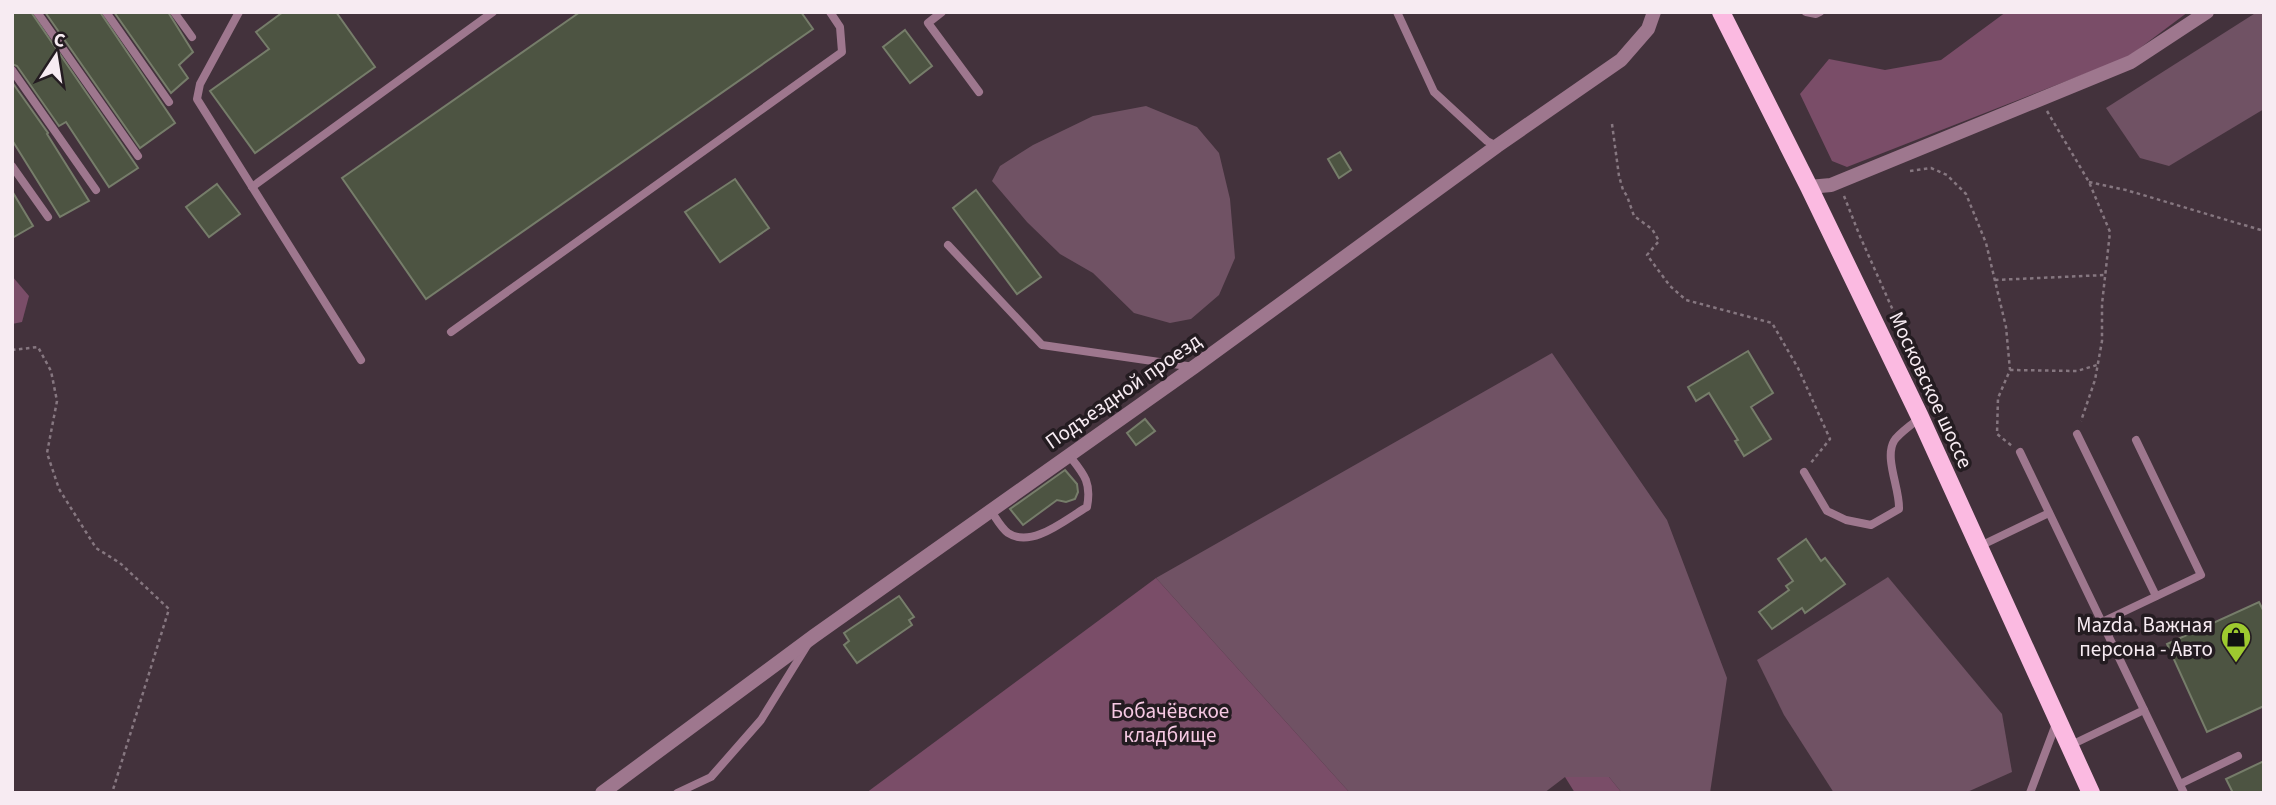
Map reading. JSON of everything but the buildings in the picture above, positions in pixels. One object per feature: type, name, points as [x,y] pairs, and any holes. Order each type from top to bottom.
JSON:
[{"type":"main road","name":"Московское шоссе","points":[[1721,12],[1920,417],[2091,793]]},
{"type":"street","name":"Подъездной проезд","points":[[602,793],[814,636],[1621,60],[1648,29],[1654,12]]},
{"type":"street","points":[[1809,187],[1830,185],[2132,62],[2207,12]]},
{"type":"lane","points":[[37,12],[138,156]]},
{"type":"lane","points":[[106,12],[169,102]]},
{"type":"lane","points":[[174,12],[192,37]]},
{"type":"lane","points":[[239,12],[200,84],[197,99],[361,360]]},
{"type":"lane","points":[[252,187],[492,12]]},
{"type":"lane","points":[[451,332],[842,52],[840,27],[830,12]]},
{"type":"lane","points":[[942,12],[928,23],[979,92]]},
{"type":"lane","points":[[1397,12],[1434,92],[1487,141],[1497,146]]},
{"type":"lane","points":[[1807,12],[1820,12]]},
{"type":"lane","points":[[12,70],[96,190]]},
{"type":"lane","points":[[12,166],[48,217]]},
{"type":"lane","points":[[948,245],[1042,345],[1194,367]]},
{"type":"lane","points":[[1804,472],[1827,511],[1846,520],[1871,525],[1899,509],[1890,456],[1894,441],[1920,417]]},
{"type":"lane","points":[[2077,434],[2156,597]]},
{"type":"lane","points":[[2102,622],[2201,575],[2136,440]]},
{"type":"lane","points":[[2020,452],[2182,788],[2238,756]]},
{"type":"lane","points":[[991,511],[1006,532],[1021,538],[1038,535],[1087,507],[1087,479],[1068,454]]},
{"type":"lane","points":[[1978,547],[2049,513]]},
{"type":"lane","points":[[677,793],[710,777],[761,720],[814,636]]},
{"type":"lane","points":[[2069,746],[2144,710]]},
{"type":"lane","points":[[2030,793],[2057,721]]},
{"type":"path","points":[[2039,100],[2089,181],[2110,232],[2102,341],[2095,380],[2077,434]]},
{"type":"path","points":[[1612,124],[1623,190],[1634,216],[1652,229],[1658,241],[1647,255],[1670,286],[1686,300],[1772,323],[1798,368],[1830,439],[1804,472]]},
{"type":"path","points":[[1902,171],[1931,168],[1947,175],[1966,194],[1986,243],[2006,327],[2010,370],[1998,398],[1997,434],[2020,452]]},
{"type":"path","points":[[1857,174],[1844,190],[1844,199],[1951,440]]},
{"type":"path","points":[[2089,181],[2264,231]]},
{"type":"path","points":[[1994,280],[2105,275]]},
{"type":"path","points":[[12,350],[38,347],[51,371],[57,401],[47,453],[59,489],[96,548],[120,563],[169,609],[112,793]]},
{"type":"path","points":[[2010,370],[2077,371],[2097,365]]},
{"type":"shaded area","points":[[2257,12],[2264,12],[2264,109],[2169,166],[2140,158],[2106,108]]},
{"type":"shaded area","points":[[1146,106],[1197,127],[1219,153],[1230,199],[1235,258],[1219,295],[1191,319],[1170,323],[1134,313],[1093,273],[1060,254],[1027,222],[992,181],[1000,166],[1033,145],[1093,116]]},
{"type":"shaded area","points":[[1552,353],[1667,520],[1727,678],[1710,793],[1622,793],[1609,777],[1565,777],[1544,793],[1350,793],[1156,578]]},
{"type":"shaded area","points":[[1888,577],[2002,714],[2012,772],[1965,793],[1834,793],[1784,715],[1757,660]]},
{"type":"green space","points":[[2006,12],[2188,12],[2128,57],[1847,167],[1832,161],[1800,94],[1829,59],[1885,70],[1941,60]]},
{"type":"green space","points":[[12,276],[29,296],[22,322],[12,324]]},
{"type":"green space","name":"Бобачёвское кладбище","points":[[1156,578],[1350,793],[866,793]]},
{"type":"green space","points":[[1565,777],[1609,777],[1622,793],[1575,793]]},
{"type":"place","name":"Mazda. Важная персона - Авто","points":[[2236,664]]}]
